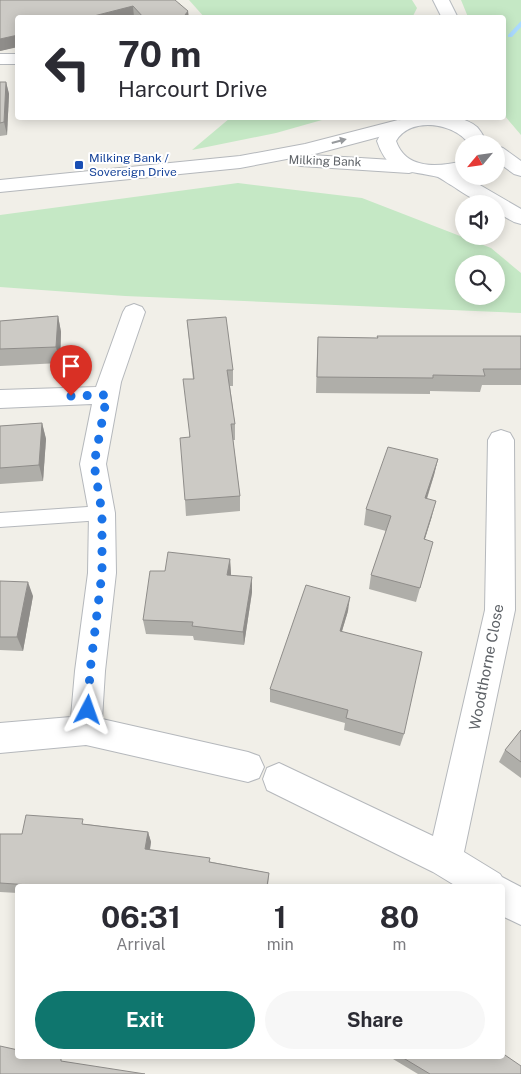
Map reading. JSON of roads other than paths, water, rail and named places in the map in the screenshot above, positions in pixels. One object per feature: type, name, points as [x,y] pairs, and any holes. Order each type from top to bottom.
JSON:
[{"type":"street","points":[[0,58],[15,59]]},
{"type":"street","name":"Milking Bank","points":[[439,120],[447,121],[476,135]]},
{"type":"street","points":[[408,121],[390,133],[386,141],[387,148],[396,160],[409,167]]},
{"type":"street","name":"Milking Bank","points":[[240,162],[306,150],[408,121]]},
{"type":"street","points":[[505,158],[521,170]]},
{"type":"street","name":"Milking Bank","points":[[0,186],[240,162],[287,160],[334,161],[409,167],[443,172]]},
{"type":"street","points":[[443,172],[455,169]]},
{"type":"street","points":[[443,172],[521,218]]},
{"type":"street","points":[[86,730],[90,671],[102,573],[102,513],[94,464],[109,382],[134,312]]},
{"type":"street","points":[[0,399],[107,395]]},
{"type":"street","name":"Woodthorne Close","points":[[445,860],[500,610],[501,440]]},
{"type":"street","points":[[0,738],[86,730],[248,767]]},
{"type":"street","points":[[279,778],[445,860],[485,884]]},
{"type":"street","points":[[505,897],[521,906]]},
{"type":"lane","points":[[0,520],[102,513]]},
{"type":"waterway","points":[[510,36],[521,23]]},
{"type":"place","name":"Milking Bank / Sovereign Drive","points":[[79,165]]}]
